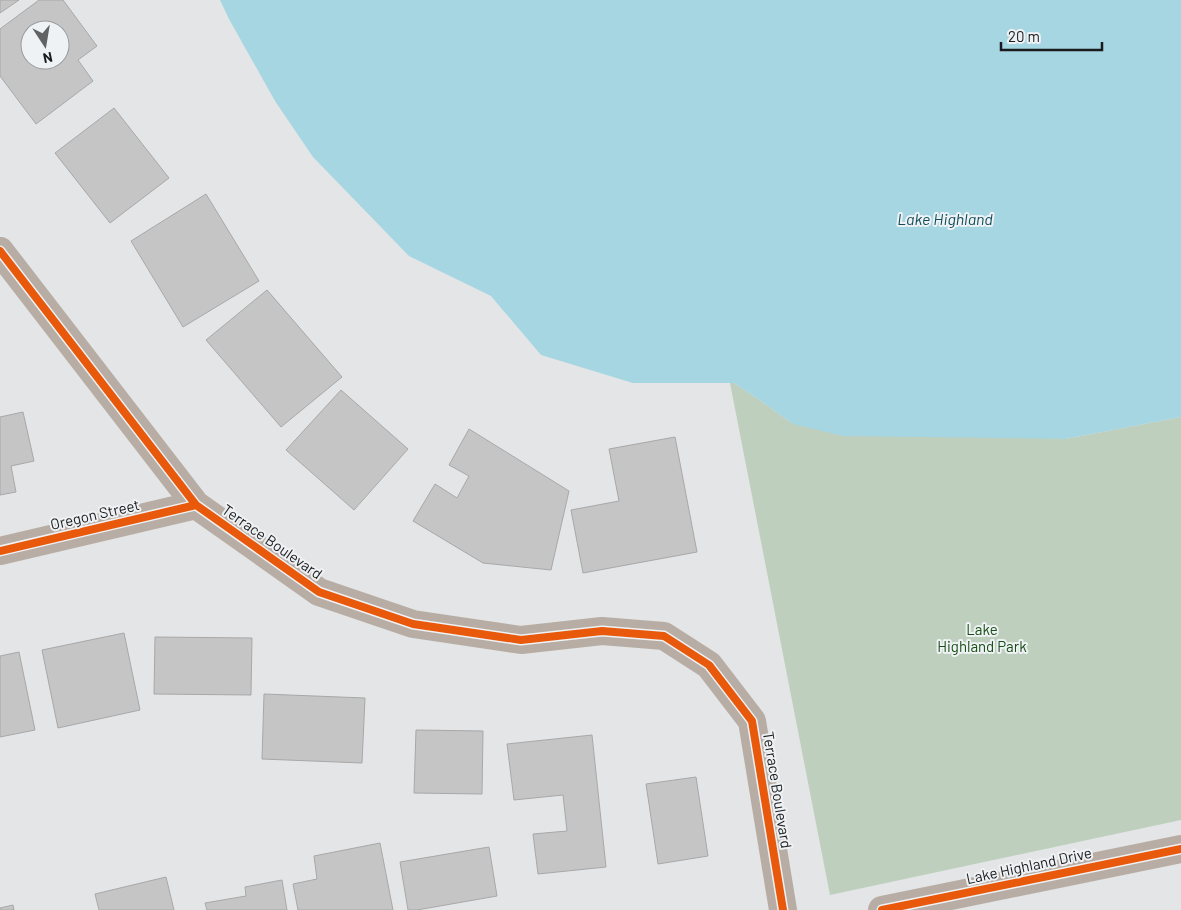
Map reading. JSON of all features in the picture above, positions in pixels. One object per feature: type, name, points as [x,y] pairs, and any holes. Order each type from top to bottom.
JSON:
[{"type":"street","name":"Terrace Boulevard","points":[[0,251],[196,505],[319,592],[413,624],[521,640],[602,631],[664,636],[709,665],[752,721],[783,910]]},
{"type":"street","name":"Oregon Street","points":[[0,551],[196,505]]},
{"type":"street","name":"Lake Highland Drive","points":[[882,910],[1181,849]]},
{"type":"green space","name":"Lake Highland Park","points":[[730,383],[734,383],[793,424],[1065,439],[1181,417],[1181,820],[830,895]]},
{"type":"water","name":"Lake Highland","points":[[220,0],[1181,0],[1181,417],[1065,439],[843,436],[793,424],[734,383],[633,383],[541,355],[491,296],[409,256],[313,157],[275,101]]},
{"type":"building","points":[[0,0],[19,0],[0,13]]},
{"type":"building","points":[[39,0],[63,0],[97,46],[78,60],[93,81],[36,124],[0,76],[0,29]]},
{"type":"building","points":[[114,108],[169,178],[110,223],[55,153]]},
{"type":"building","points":[[206,194],[259,281],[183,327],[131,241]]},
{"type":"building","points":[[267,290],[342,377],[281,427],[206,340]]},
{"type":"building","points":[[341,390],[408,449],[354,510],[286,450]]},
{"type":"building","points":[[23,412],[34,461],[11,466],[16,492],[0,495],[0,417]]},
{"type":"building","points":[[469,429],[569,491],[551,570],[483,563],[413,521],[435,484],[457,498],[469,476],[449,465]]},
{"type":"building","points":[[675,437],[697,552],[583,573],[571,510],[619,501],[609,449]]},
{"type":"building","points":[[124,633],[140,710],[58,728],[42,650]]},
{"type":"building","points":[[155,637],[252,638],[251,695],[154,694]]},
{"type":"building","points":[[19,652],[35,730],[0,737],[0,656]]},
{"type":"building","points":[[264,694],[365,698],[362,763],[262,759]]},
{"type":"building","points":[[416,730],[483,731],[482,794],[414,793]]},
{"type":"building","points":[[592,735],[606,867],[538,874],[533,834],[567,831],[563,795],[514,800],[507,744]]},
{"type":"building","points":[[696,777],[708,856],[658,864],[646,784]]},
{"type":"building","points":[[380,843],[393,910],[298,910],[293,884],[317,879],[314,856]]},
{"type":"building","points":[[489,847],[497,896],[408,910],[400,862]]},
{"type":"building","points":[[166,877],[174,910],[99,910],[95,894]]},
{"type":"building","points":[[282,880],[287,910],[207,910],[205,903],[246,896],[245,887]]},
{"type":"building","points":[[13,905],[14,910],[0,910],[0,908]]},
{"type":"cycle path","points":[[0,251],[196,505],[319,592],[413,624],[521,640],[602,631],[664,636],[709,665],[752,721],[783,910]]},
{"type":"cycle path","points":[[0,551],[196,505]]},
{"type":"cycle path","points":[[882,910],[1181,849]]}]
